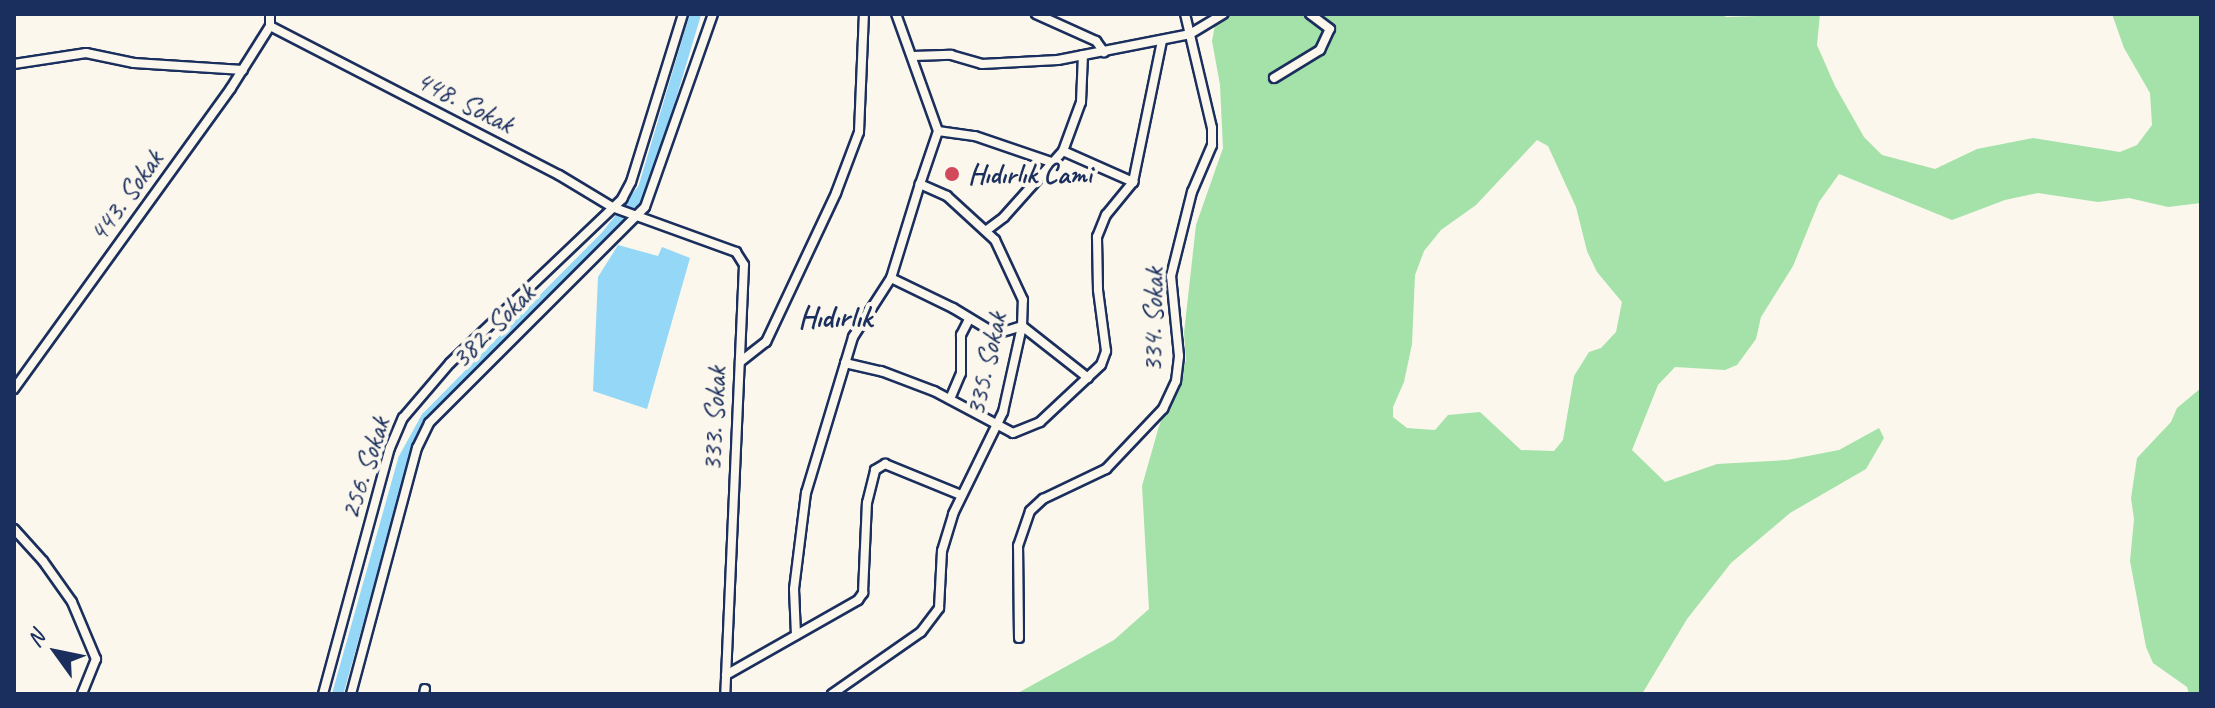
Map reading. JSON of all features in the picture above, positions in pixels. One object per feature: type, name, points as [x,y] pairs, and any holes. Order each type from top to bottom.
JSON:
[{"type":"street","points":[[270,14],[270,26]]},
{"type":"street","name":"256. Sokak","points":[[323,694],[390,448],[403,418],[450,363],[614,207],[631,182],[683,14]]},
{"type":"street","name":"382. Sokak","points":[[351,694],[417,448],[429,423],[636,215],[655,187],[713,14]]},
{"type":"street","points":[[740,362],[766,342],[836,193],[859,132],[864,14]]},
{"type":"street","points":[[796,635],[794,589],[806,493],[853,337],[891,278],[938,131],[896,14]]},
{"type":"street","points":[[1036,14],[1096,41],[1104,52]]},
{"type":"street","name":"334. Sokak","points":[[1019,638],[1018,546],[1030,511],[1043,499],[1106,469],[1163,409],[1176,381],[1179,356],[1171,276],[1192,192],[1212,145],[1212,128],[1185,14]]},
{"type":"street","points":[[913,56],[951,55],[982,64],[1015,64],[1083,55],[1190,34],[1223,14]]},
{"type":"street","points":[[1274,78],[1320,50],[1330,29],[1310,14]]},
{"type":"street","name":"443. Sokak","points":[[14,389],[243,70],[270,26]]},
{"type":"street","name":"448. Sokak","points":[[270,26],[559,175],[614,207],[636,215]]},
{"type":"street","points":[[845,363],[881,371],[950,399],[996,427],[1013,433],[1040,422],[1101,365],[1106,351],[1098,290],[1097,237],[1106,215],[1133,182],[1162,41]]},
{"type":"street","points":[[14,64],[86,53],[134,63],[243,70]]},
{"type":"street","points":[[987,230],[1063,151],[1081,102],[1083,55]]},
{"type":"street","points":[[938,131],[975,136],[1054,163]]},
{"type":"street","points":[[1063,151],[1133,182]]},
{"type":"street","name":"335. Sokak","points":[[832,694],[933,620],[942,597],[942,551],[961,495],[1003,412],[1022,326],[1023,300],[987,230],[947,196],[920,184]]},
{"type":"street","name":"333. Sokak","points":[[636,215],[736,252],[744,265],[725,694]]},
{"type":"street","points":[[891,278],[953,308],[996,334],[1022,326],[1088,378]]},
{"type":"street","points":[[950,399],[961,373],[961,335],[969,319]]},
{"type":"street","points":[[726,675],[858,600],[863,593],[867,503],[875,470],[885,464],[961,495]]},
{"type":"street","points":[[14,529],[43,561],[72,602],[96,659],[82,694]]},
{"type":"green space","points":[[1217,14],[1721,14],[1726,17],[1820,14],[1817,45],[1835,86],[1864,137],[1882,155],[1935,169],[1977,149],[2033,138],[2120,152],[2137,145],[2152,125],[2150,93],[2124,48],[2112,14],[2201,14],[2201,203],[2168,207],[2129,198],[2098,202],[2038,193],[2005,200],[1952,220],[1839,174],[1819,202],[1793,266],[1761,317],[1756,339],[1737,365],[1725,370],[1675,367],[1658,385],[1632,450],[1665,482],[1717,464],[1787,460],[1839,450],[1879,428],[1884,438],[1866,469],[1790,513],[1731,563],[1687,619],[1642,694],[1016,694],[1114,640],[1149,609],[1142,486],[1159,426],[1186,361],[1184,333],[1196,225],[1223,148],[1220,85],[1212,41]],"holes":[[[1537,140],[1548,146],[1576,207],[1587,251],[1597,272],[1622,302],[1616,332],[1601,348],[1589,352],[1574,376],[1563,440],[1554,451],[1521,450],[1480,412],[1448,415],[1435,430],[1407,428],[1393,417],[1393,407],[1404,382],[1412,344],[1415,275],[1424,251],[1441,230],[1476,205]]]},
{"type":"green space","points":[[2201,388],[2201,694],[2189,694],[2187,687],[2153,663],[2146,647],[2130,561],[2134,519],[2131,498],[2137,458],[2171,422],[2177,408]]},
{"type":"water","points":[[618,245],[658,256],[662,247],[690,258],[647,409],[593,391],[598,277]]},
{"type":"waterway","points":[[337,694],[403,459],[426,417],[607,234],[643,188],[695,14]]},
{"type":"place","name":"Hıdırlık Cami","points":[[952,174]]},
{"type":"district","name":"Hıdırlık","points":[[835,317]]}]
